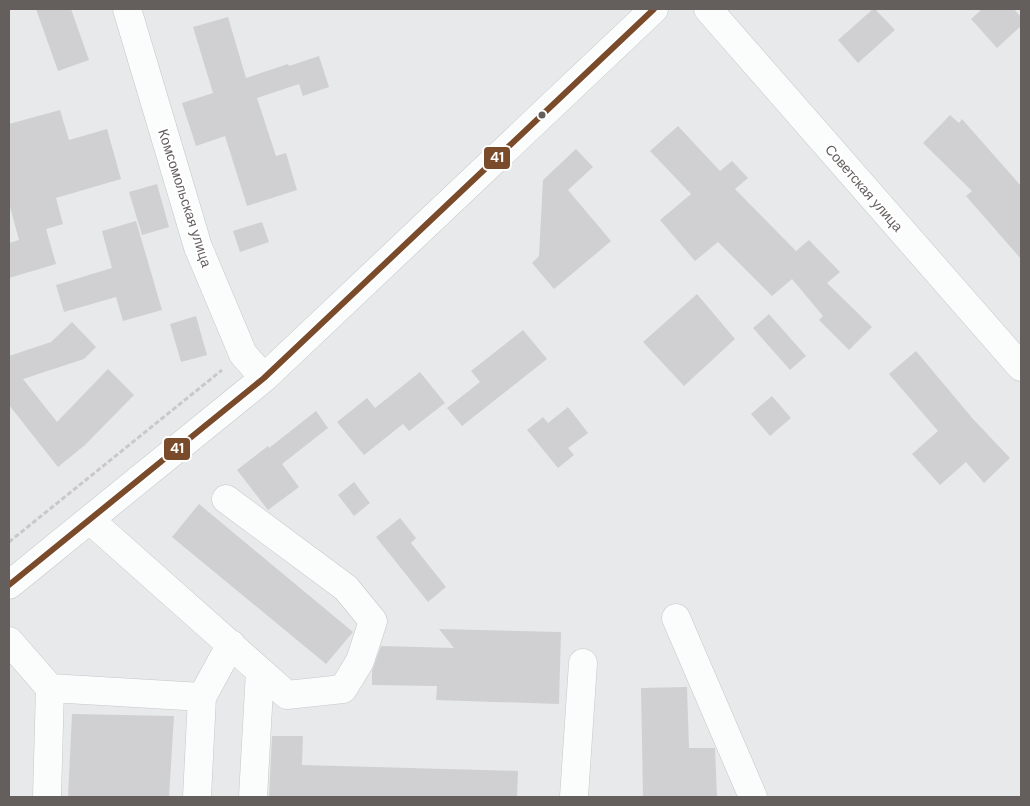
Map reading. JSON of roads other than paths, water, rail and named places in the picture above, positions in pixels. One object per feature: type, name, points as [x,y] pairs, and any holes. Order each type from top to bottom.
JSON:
[{"type":"street","name":"Комсомольская улица","points":[[126,9],[198,247],[243,354],[264,378]]},
{"type":"street","points":[[9,585],[264,378],[654,9]]},
{"type":"street","name":"Советская улица","points":[[708,9],[1021,367]]},
{"type":"street","points":[[90,520],[288,695],[343,689],[360,661],[373,621],[346,588],[226,499]]},
{"type":"street","points":[[676,618],[753,797]]},
{"type":"street","points":[[9,641],[50,688],[47,797]]},
{"type":"street","points":[[197,797],[202,697],[230,644]]},
{"type":"street","points":[[574,797],[583,663]]},
{"type":"street","points":[[253,797],[260,671]]},
{"type":"street","points":[[50,688],[202,697]]}]
